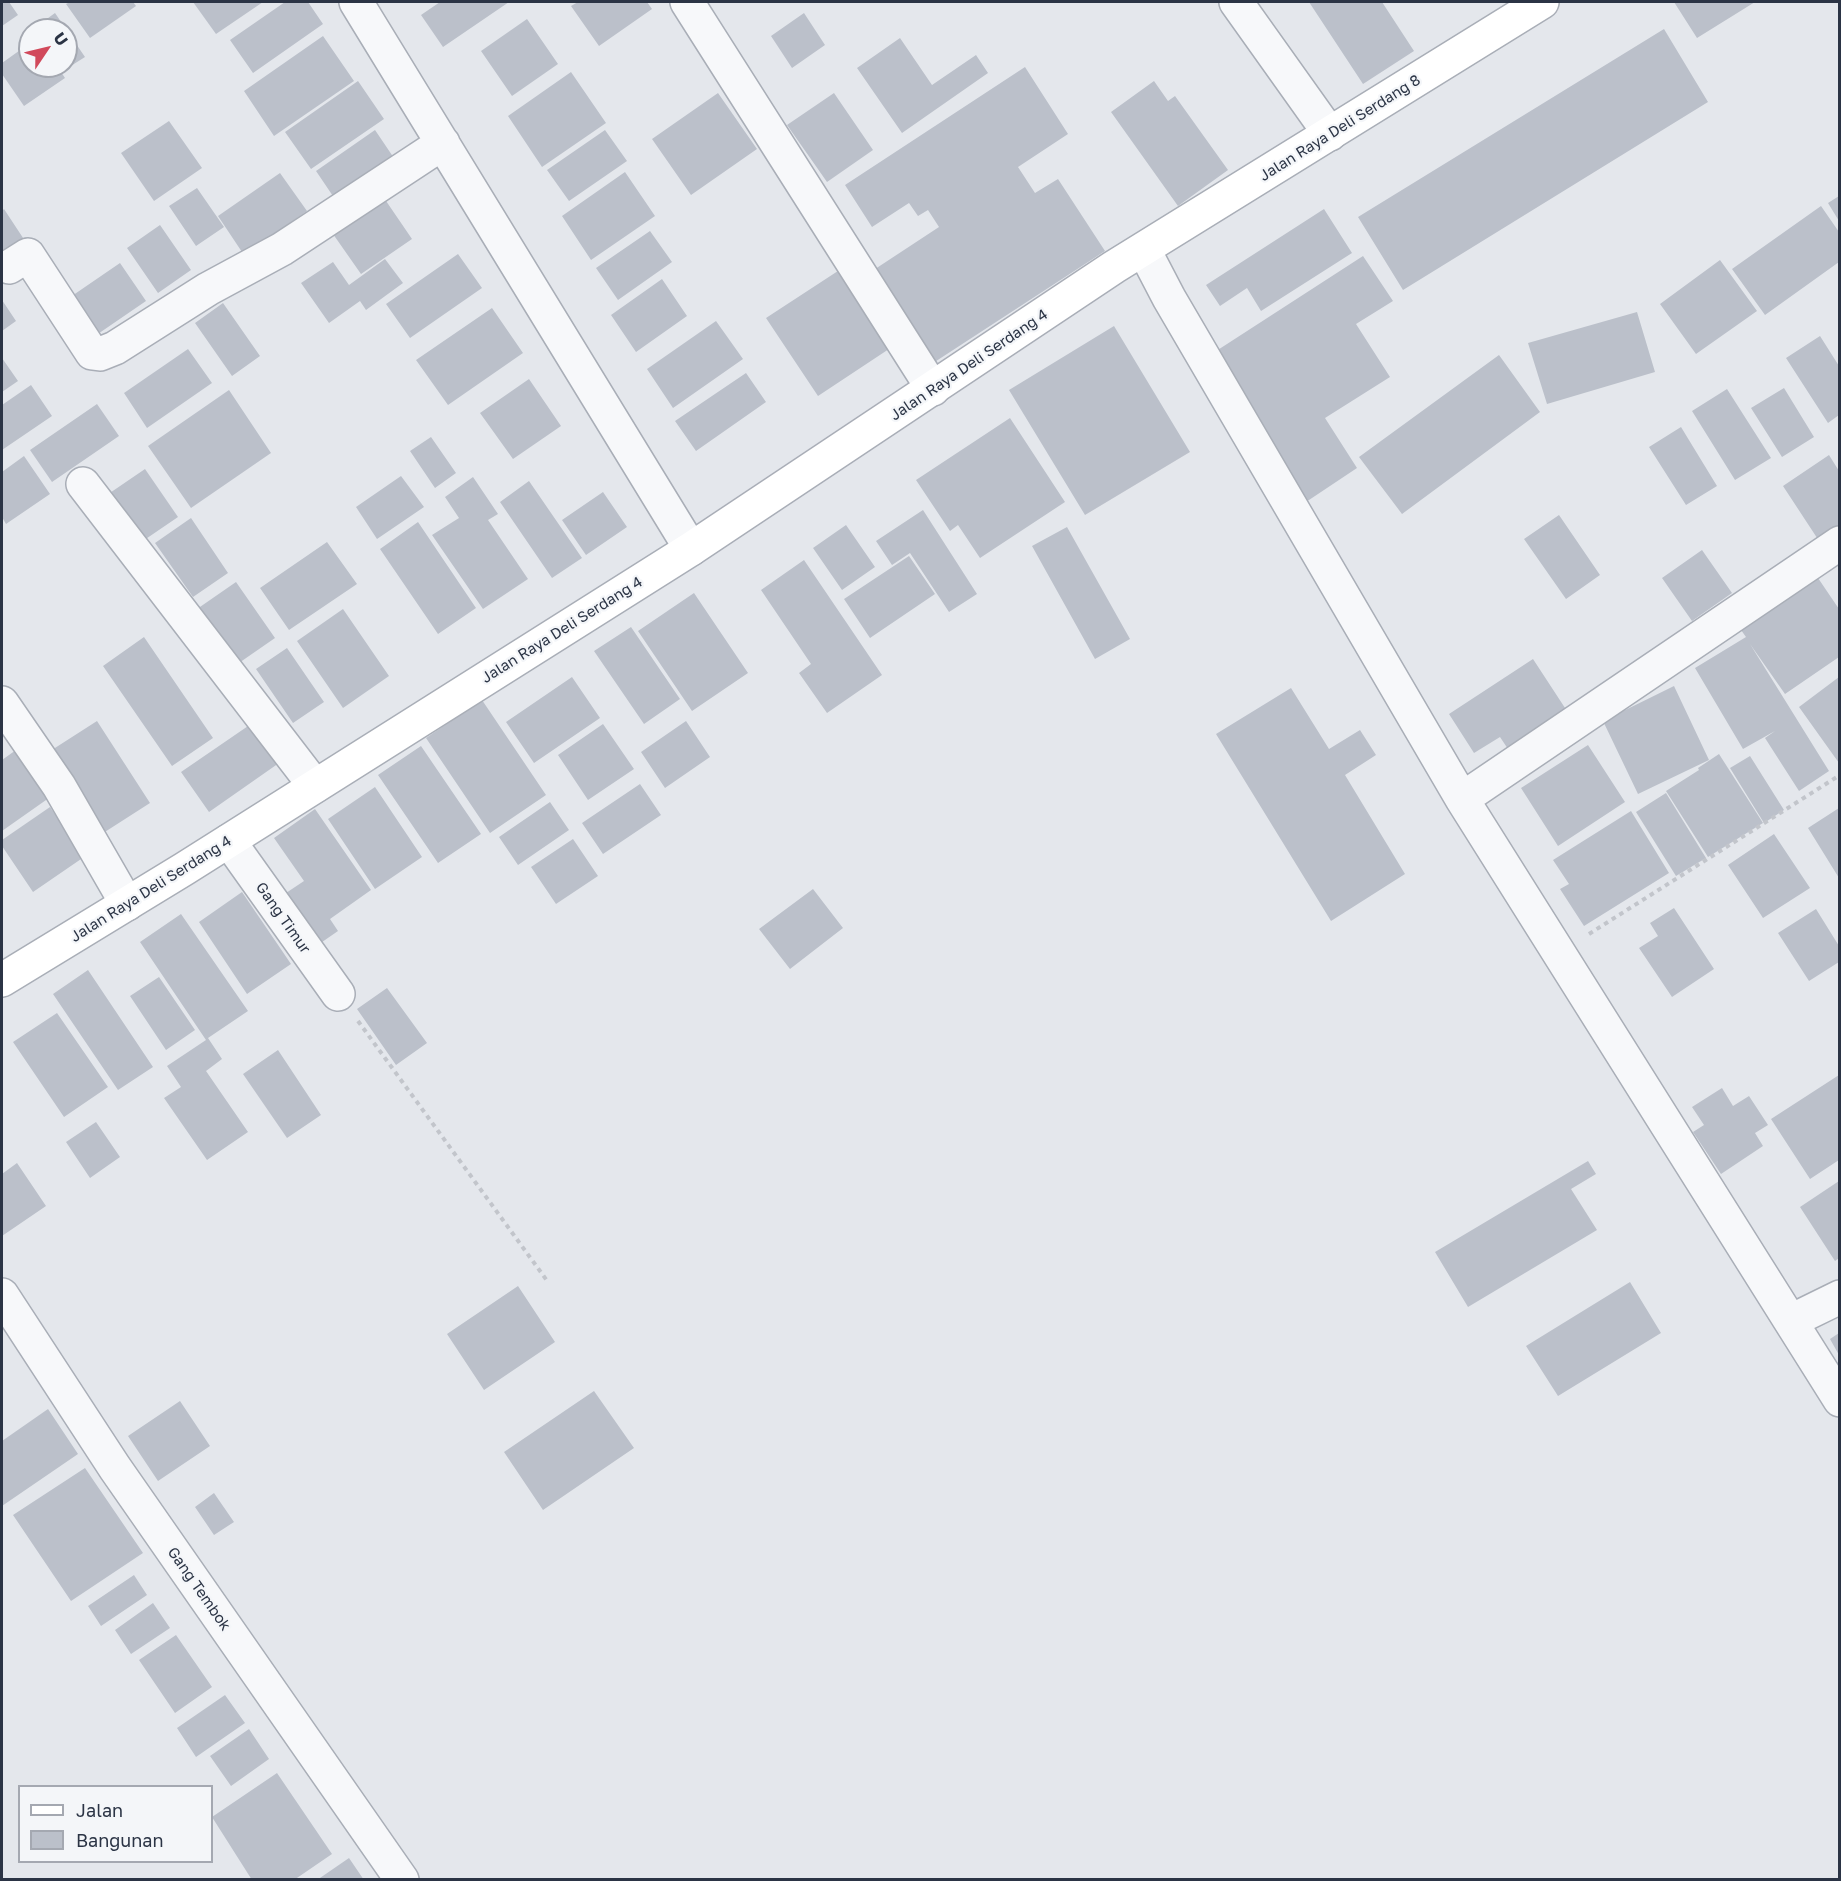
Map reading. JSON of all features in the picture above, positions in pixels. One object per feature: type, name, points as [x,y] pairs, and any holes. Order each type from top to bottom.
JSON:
[{"type":"street","points":[[356,2],[691,549]]},
{"type":"street","points":[[687,2],[933,389]]},
{"type":"street","points":[[1236,2],[1330,134]]},
{"type":"street","name":"Jalan Raya Deli Serdang 8","points":[[1132,257],[1542,2]]},
{"type":"street","points":[[9,267],[28,255],[93,353],[100,354],[115,348],[208,290],[282,249],[443,143]]},
{"type":"street","points":[[1132,257],[1169,298],[1462,799],[1839,1400]]},
{"type":"street","name":"Jalan Raya Deli Serdang 4","points":[[2,980],[229,841],[691,549],[1132,257]]},
{"type":"street","points":[[83,484],[315,786]]},
{"type":"street","points":[[1462,799],[1839,543]]},
{"type":"street","points":[[2,703],[59,786],[127,904]]},
{"type":"street","name":"Gang Timur","points":[[229,841],[338,994]]},
{"type":"street","name":"Gang Tembok","points":[[2,1294],[115,1468],[402,1880]]},
{"type":"street","points":[[1791,1321],[1839,1297]]},
{"type":"path","points":[[1560,953],[1839,775]]},
{"type":"path","points":[[338,994],[548,1282]]},
{"type":"building","points":[[2,2],[9,2],[18,15],[2,26]]},
{"type":"building","points":[[70,2],[133,2],[136,6],[90,38],[66,4]]},
{"type":"building","points":[[193,2],[263,2],[216,34]]},
{"type":"building","points":[[285,2],[308,2],[323,24],[253,73],[230,40]]},
{"type":"building","points":[[440,2],[509,2],[443,47],[421,15]]},
{"type":"building","points":[[578,2],[647,2],[652,9],[599,46],[571,6]]},
{"type":"building","points":[[1309,2],[1382,2],[1414,51],[1363,84]]},
{"type":"building","points":[[1674,2],[1755,2],[1697,38]]},
{"type":"building","points":[[55,13],[58,18],[48,18]]},
{"type":"building","points":[[804,13],[825,45],[792,68],[771,36]]},
{"type":"building","points":[[527,19],[558,64],[512,96],[481,51]]},
{"type":"building","points":[[1664,29],[1708,102],[1403,290],[1358,217]]},
{"type":"building","points":[[323,36],[354,81],[274,136],[244,91]]},
{"type":"building","points":[[900,38],[932,85],[976,55],[988,73],[902,133],[857,68]]},
{"type":"building","points":[[78,47],[85,57],[78,61]]},
{"type":"building","points":[[18,52],[18,78],[65,78],[24,106],[2,74],[2,63]]},
{"type":"building","points":[[1025,67],[1068,134],[1018,167],[1035,193],[1058,179],[1105,251],[927,367],[866,275],[939,227],[928,210],[918,216],[909,203],[872,227],[845,185]]},
{"type":"building","points":[[571,72],[606,123],[542,167],[508,116]]},
{"type":"building","points":[[358,81],[384,119],[311,169],[285,132]]},
{"type":"building","points":[[1154,81],[1168,101],[1175,96],[1228,170],[1178,206],[1111,112]]},
{"type":"building","points":[[718,93],[757,149],[691,195],[652,139]]},
{"type":"building","points":[[834,93],[873,150],[827,182],[787,125]]},
{"type":"building","points":[[169,121],[202,168],[154,201],[121,153]]},
{"type":"building","points":[[375,130],[398,164],[339,205],[316,171]]},
{"type":"building","points":[[605,130],[627,161],[569,201],[547,170]]},
{"type":"building","points":[[625,172],[655,216],[591,260],[562,216]]},
{"type":"building","points":[[280,173],[307,211],[244,255],[218,216]]},
{"type":"building","points":[[197,188],[224,227],[196,246],[169,206]]},
{"type":"building","points":[[1839,196],[1839,221],[1828,203]]},
{"type":"building","points":[[384,198],[412,239],[361,274],[333,234]]},
{"type":"building","points":[[1821,206],[1839,232],[1839,262],[1765,315],[1732,269]]},
{"type":"building","points":[[4,209],[29,247],[2,266],[2,211]]},
{"type":"building","points":[[1324,209],[1352,253],[1261,311],[1247,288],[1220,306],[1206,285]]},
{"type":"building","points":[[160,225],[191,270],[158,293],[127,248]]},
{"type":"building","points":[[650,231],[672,262],[618,300],[596,268]]},
{"type":"building","points":[[458,254],[482,288],[410,338],[386,304]]},
{"type":"building","points":[[1363,256],[1393,301],[1356,324],[1390,377],[1325,418],[1357,468],[1306,502],[1210,355]]},
{"type":"building","points":[[385,259],[403,283],[366,310],[360,301],[329,323],[301,283],[333,262],[349,285]]},
{"type":"building","points":[[1720,260],[1757,311],[1696,354],[1660,304]]},
{"type":"building","points":[[120,263],[146,301],[92,338],[66,300]]},
{"type":"building","points":[[841,269],[892,347],[818,396],[766,318]]},
{"type":"building","points":[[662,279],[687,316],[636,352],[611,315]]},
{"type":"building","points":[[2,300],[16,321],[2,331]]},
{"type":"building","points":[[223,303],[260,356],[232,376],[195,323]]},
{"type":"building","points":[[492,308],[523,353],[448,405],[416,360]]},
{"type":"building","points":[[1637,312],[1655,372],[1547,404],[1528,343]]},
{"type":"building","points":[[716,321],[743,359],[673,408],[647,369]]},
{"type":"building","points":[[1114,326],[1190,452],[1085,515],[1009,390]]},
{"type":"building","points":[[1820,336],[1839,366],[1839,415],[1828,423],[1786,358]]},
{"type":"building","points":[[188,349],[212,383],[147,428],[124,393]]},
{"type":"building","points":[[1499,355],[1540,412],[1402,514],[1359,457]]},
{"type":"building","points":[[2,358],[18,381],[2,392]]},
{"type":"building","points":[[746,373],[766,402],[696,451],[675,421]]},
{"type":"building","points":[[529,379],[561,426],[513,459],[480,413]]},
{"type":"building","points":[[31,385],[52,416],[2,450],[2,405]]},
{"type":"building","points":[[1784,388],[1814,437],[1782,457],[1751,408]]},
{"type":"building","points":[[1727,389],[1771,458],[1735,480],[1692,411]]},
{"type":"building","points":[[229,390],[271,453],[191,508],[148,446]]},
{"type":"building","points":[[97,404],[119,436],[52,482],[30,450]]},
{"type":"building","points":[[1010,418],[1065,502],[980,558],[958,525],[950,531],[916,480]]},
{"type":"building","points":[[1681,427],[1717,486],[1686,505],[1649,447]]},
{"type":"building","points":[[431,437],[456,473],[435,488],[410,451]]},
{"type":"building","points":[[1829,455],[1839,471],[1839,536],[1823,547],[1783,486]]},
{"type":"building","points":[[24,456],[50,494],[6,524],[2,517],[2,472]]},
{"type":"building","points":[[145,469],[178,517],[134,547],[101,499]]},
{"type":"building","points":[[401,476],[424,507],[377,539],[356,507]]},
{"type":"building","points":[[473,477],[498,514],[488,520],[528,579],[483,609],[432,535],[459,518],[445,497]]},
{"type":"building","points":[[529,481],[582,558],[552,578],[500,502]]},
{"type":"building","points":[[603,492],[627,527],[586,555],[562,520]]},
{"type":"building","points":[[923,510],[977,594],[949,612],[910,553],[892,565],[876,541]]},
{"type":"building","points":[[1559,515],[1600,575],[1566,599],[1524,539]]},
{"type":"building","points":[[191,518],[228,573],[193,597],[155,543]]},
{"type":"building","points":[[418,522],[476,608],[438,634],[380,549]]},
{"type":"building","points":[[846,525],[875,567],[842,590],[813,548]]},
{"type":"building","points":[[1067,527],[1130,639],[1095,659],[1032,546]]},
{"type":"building","points":[[327,542],[357,584],[289,630],[260,588]]},
{"type":"building","points":[[1702,550],[1732,593],[1692,621],[1662,578]]},
{"type":"building","points":[[909,556],[935,594],[870,638],[844,599]]},
{"type":"building","points":[[804,560],[882,675],[827,713],[799,673],[811,664],[761,590]]},
{"type":"building","points":[[1818,578],[1839,609],[1839,657],[1785,694],[1750,644],[1829,771],[1799,791],[1765,738],[1775,731],[1743,749],[1695,668],[1746,637],[1741,630]]},
{"type":"building","points":[[236,582],[275,638],[236,665],[197,609]]},
{"type":"building","points":[[694,593],[748,673],[692,711],[638,631]]},
{"type":"building","points":[[343,609],[389,676],[343,708],[297,641]]},
{"type":"building","points":[[631,627],[680,699],[644,724],[594,651]]},
{"type":"building","points":[[144,637],[213,738],[172,766],[103,666]]},
{"type":"building","points":[[287,648],[324,702],[293,723],[256,669]]},
{"type":"building","points":[[1533,659],[1567,711],[1508,749],[1500,737],[1474,753],[1449,714]]},
{"type":"building","points":[[572,677],[600,718],[534,763],[506,722]]},
{"type":"building","points":[[1839,677],[1839,763],[1799,707]]},
{"type":"building","points":[[1674,686],[1709,760],[1638,794],[1603,721]]},
{"type":"building","points":[[1291,688],[1329,749],[1360,730],[1376,755],[1345,775],[1405,874],[1331,921],[1216,734]]},
{"type":"building","points":[[482,700],[546,795],[490,833],[426,738]]},
{"type":"building","points":[[97,721],[150,803],[97,837],[44,755]]},
{"type":"building","points":[[686,721],[710,757],[665,788],[641,752]]},
{"type":"building","points":[[251,724],[279,763],[209,812],[181,772]]},
{"type":"building","points":[[603,724],[634,769],[588,800],[558,755]]},
{"type":"building","points":[[23,745],[56,793],[2,831],[2,760]]},
{"type":"building","points":[[1588,745],[1625,802],[1558,846],[1521,788]]},
{"type":"building","points":[[421,746],[481,834],[438,863],[378,775]]},
{"type":"building","points":[[1719,754],[1763,823],[1708,857],[1666,791]]},
{"type":"building","points":[[1750,756],[1784,810],[1764,823],[1730,768]]},
{"type":"building","points":[[640,784],[661,815],[603,854],[582,823]]},
{"type":"building","points":[[375,787],[422,857],[375,889],[328,819]]},
{"type":"building","points":[[1666,793],[1706,858],[1676,876],[1636,812]]},
{"type":"building","points":[[550,802],[569,830],[518,865],[499,837]]},
{"type":"building","points":[[50,807],[84,857],[33,892],[2,846],[2,840]]},
{"type":"building","points":[[1839,808],[1839,878],[1808,828]]},
{"type":"building","points":[[315,809],[371,890],[330,919],[338,931],[312,949],[277,899],[304,881],[274,838]]},
{"type":"building","points":[[1631,811],[1669,873],[1584,926],[1560,889],[1569,884],[1553,860]]},
{"type":"building","points":[[1774,834],[1810,888],[1763,918],[1728,865]]},
{"type":"building","points":[[573,839],[598,876],[556,904],[531,867]]},
{"type":"building","points":[[813,889],[843,928],[790,969],[759,929]]},
{"type":"building","points":[[242,892],[291,964],[247,994],[199,922]]},
{"type":"building","points":[[1674,908],[1714,969],[1672,997],[1639,948],[1658,936],[1650,923]]},
{"type":"building","points":[[1816,909],[1839,946],[1839,962],[1809,981],[1778,933]]},
{"type":"building","points":[[181,914],[248,1011],[208,1038],[222,1059],[206,1071],[248,1132],[207,1160],[164,1098],[181,1087],[167,1066],[206,1040],[140,942]]},
{"type":"building","points":[[88,970],[153,1067],[118,1090],[53,994]]},
{"type":"building","points":[[159,977],[195,1030],[166,1050],[130,996]]},
{"type":"building","points":[[387,988],[427,1043],[396,1065],[357,1009]]},
{"type":"building","points":[[57,1013],[108,1087],[64,1117],[13,1042]]},
{"type":"building","points":[[278,1050],[321,1115],[287,1138],[243,1074]]},
{"type":"building","points":[[1839,1075],[1839,1160],[1810,1179],[1771,1119]]},
{"type":"building","points":[[1722,1088],[1733,1106],[1749,1096],[1768,1125],[1755,1133],[1763,1146],[1721,1174],[1693,1132],[1704,1125],[1692,1107]]},
{"type":"building","points":[[96,1122],[120,1157],[90,1178],[66,1142]]},
{"type":"building","points":[[1588,1161],[1596,1174],[1571,1189],[1597,1230],[1468,1307],[1435,1252]]},
{"type":"building","points":[[17,1163],[46,1206],[2,1236],[2,1174]]},
{"type":"building","points":[[1839,1181],[1839,1258],[1835,1261],[1800,1207]]},
{"type":"building","points":[[1630,1282],[1661,1333],[1558,1396],[1526,1346]]},
{"type":"building","points":[[518,1286],[555,1342],[484,1390],[447,1334]]},
{"type":"building","points":[[1839,1333],[1839,1355],[1830,1339]]},
{"type":"building","points":[[594,1391],[634,1448],[543,1510],[504,1452]]},
{"type":"building","points":[[180,1401],[210,1446],[158,1481],[128,1436]]},
{"type":"building","points":[[48,1409],[78,1454],[2,1506],[2,1441]]},
{"type":"building","points":[[85,1468],[143,1553],[71,1601],[13,1515]]},
{"type":"building","points":[[214,1493],[234,1522],[214,1535],[195,1507]]},
{"type":"building","points":[[134,1575],[147,1595],[101,1626],[88,1606]]},
{"type":"building","points":[[153,1603],[170,1628],[131,1654],[115,1630]]},
{"type":"building","points":[[176,1635],[212,1687],[175,1713],[139,1660]]},
{"type":"building","points":[[225,1695],[245,1723],[196,1757],[177,1728]]},
{"type":"building","points":[[249,1729],[269,1759],[231,1786],[210,1756]]},
{"type":"building","points":[[277,1773],[332,1854],[294,1880],[252,1880],[213,1816]]},
{"type":"building","points":[[349,1858],[364,1880],[317,1880]]}]
